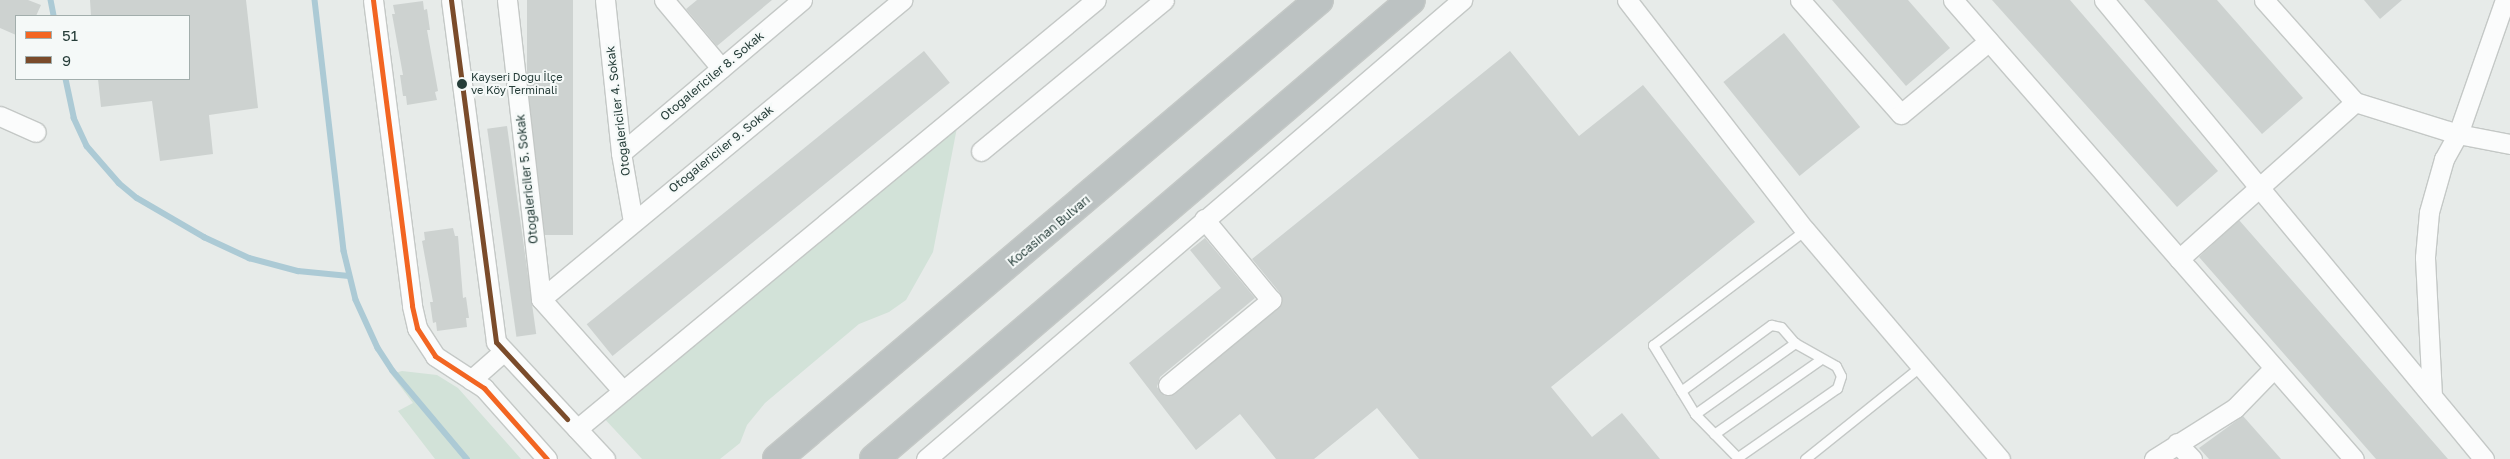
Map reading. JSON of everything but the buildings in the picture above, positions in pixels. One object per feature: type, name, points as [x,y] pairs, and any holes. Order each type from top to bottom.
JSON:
[{"type":"highway","name":"Kocasinan Bulvarı","points":[[777,459],[1319,0]]},
{"type":"highway","points":[[874,459],[1411,0]]},
{"type":"street","points":[[373,0],[414,317],[422,338],[435,356],[484,388],[547,459]]},
{"type":"street","points":[[451,0],[496,342],[605,459]]},
{"type":"street","name":"Otogalericiler 5. Sokak","points":[[507,0],[541,299]]},
{"type":"street","name":"Otogalericiler 4. Sokak","points":[[604,0],[621,153],[633,222]]},
{"type":"street","points":[[664,0],[721,68]]},
{"type":"street","name":"Otogalericiler 8. Sokak","points":[[621,153],[802,0]]},
{"type":"street","name":"Otogalericiler 9. Sokak","points":[[541,299],[902,0]]},
{"type":"street","points":[[577,429],[1096,0]]},
{"type":"street","points":[[981,151],[1164,0]]},
{"type":"street","points":[[926,459],[1462,0]]},
{"type":"street","points":[[1627,0],[1805,230],[2000,459]]},
{"type":"street","points":[[1800,0],[1901,114],[1989,41]]},
{"type":"street","points":[[1953,0],[2354,459]]},
{"type":"street","points":[[2104,0],[2484,459]]},
{"type":"street","points":[[2264,0],[2355,102],[2458,134],[2510,144]]},
{"type":"street","points":[[2432,396],[2426,233],[2444,159],[2458,134],[2505,0]]},
{"type":"street","points":[[2179,259],[2355,102]]},
{"type":"street","points":[[0,116],[36,132]]},
{"type":"street","points":[[1168,385],[1271,300],[1204,219]]},
{"type":"street","points":[[541,299],[623,391]]},
{"type":"street","points":[[471,380],[504,351]]},
{"type":"street","points":[[2154,459],[2235,408],[2274,368]]},
{"type":"street","points":[[2177,443],[2192,459]]},
{"type":"lane","points":[[1681,391],[1771,324],[1781,328],[1795,343],[1836,366],[1841,376],[1837,388],[1738,458],[1695,414],[1653,346],[1805,230]]},
{"type":"lane","points":[[1695,414],[1795,343]]},
{"type":"lane","points":[[1714,434],[1821,359]]},
{"type":"lane","points":[[1805,459],[1921,366]]},
{"type":"shaded area","points":[[960,112],[933,252],[906,300],[889,312],[859,324],[765,403],[747,425],[740,443],[720,459],[642,459],[601,415]]},
{"type":"shaded area","points":[[402,371],[437,375],[458,388],[521,459],[435,459],[398,411],[413,403],[391,374]]},
{"type":"waterway","points":[[51,0],[54,15]]},
{"type":"waterway","points":[[315,0],[344,251],[356,300],[378,348],[393,371],[467,459]]},
{"type":"waterway","points":[[66,80],[74,118],[87,146],[119,183],[137,198],[204,237],[249,258],[298,271],[349,276]]},
{"type":"transit line","name":"51","points":[[373,0],[412,306],[417,328],[435,356],[484,388],[547,459]]},
{"type":"transit line","name":"9","points":[[451,0],[496,342],[567,419]]},
{"type":"place","name":"Kayseri Doğu İlçe ve Köy Terminali","points":[[462,84]]}]
